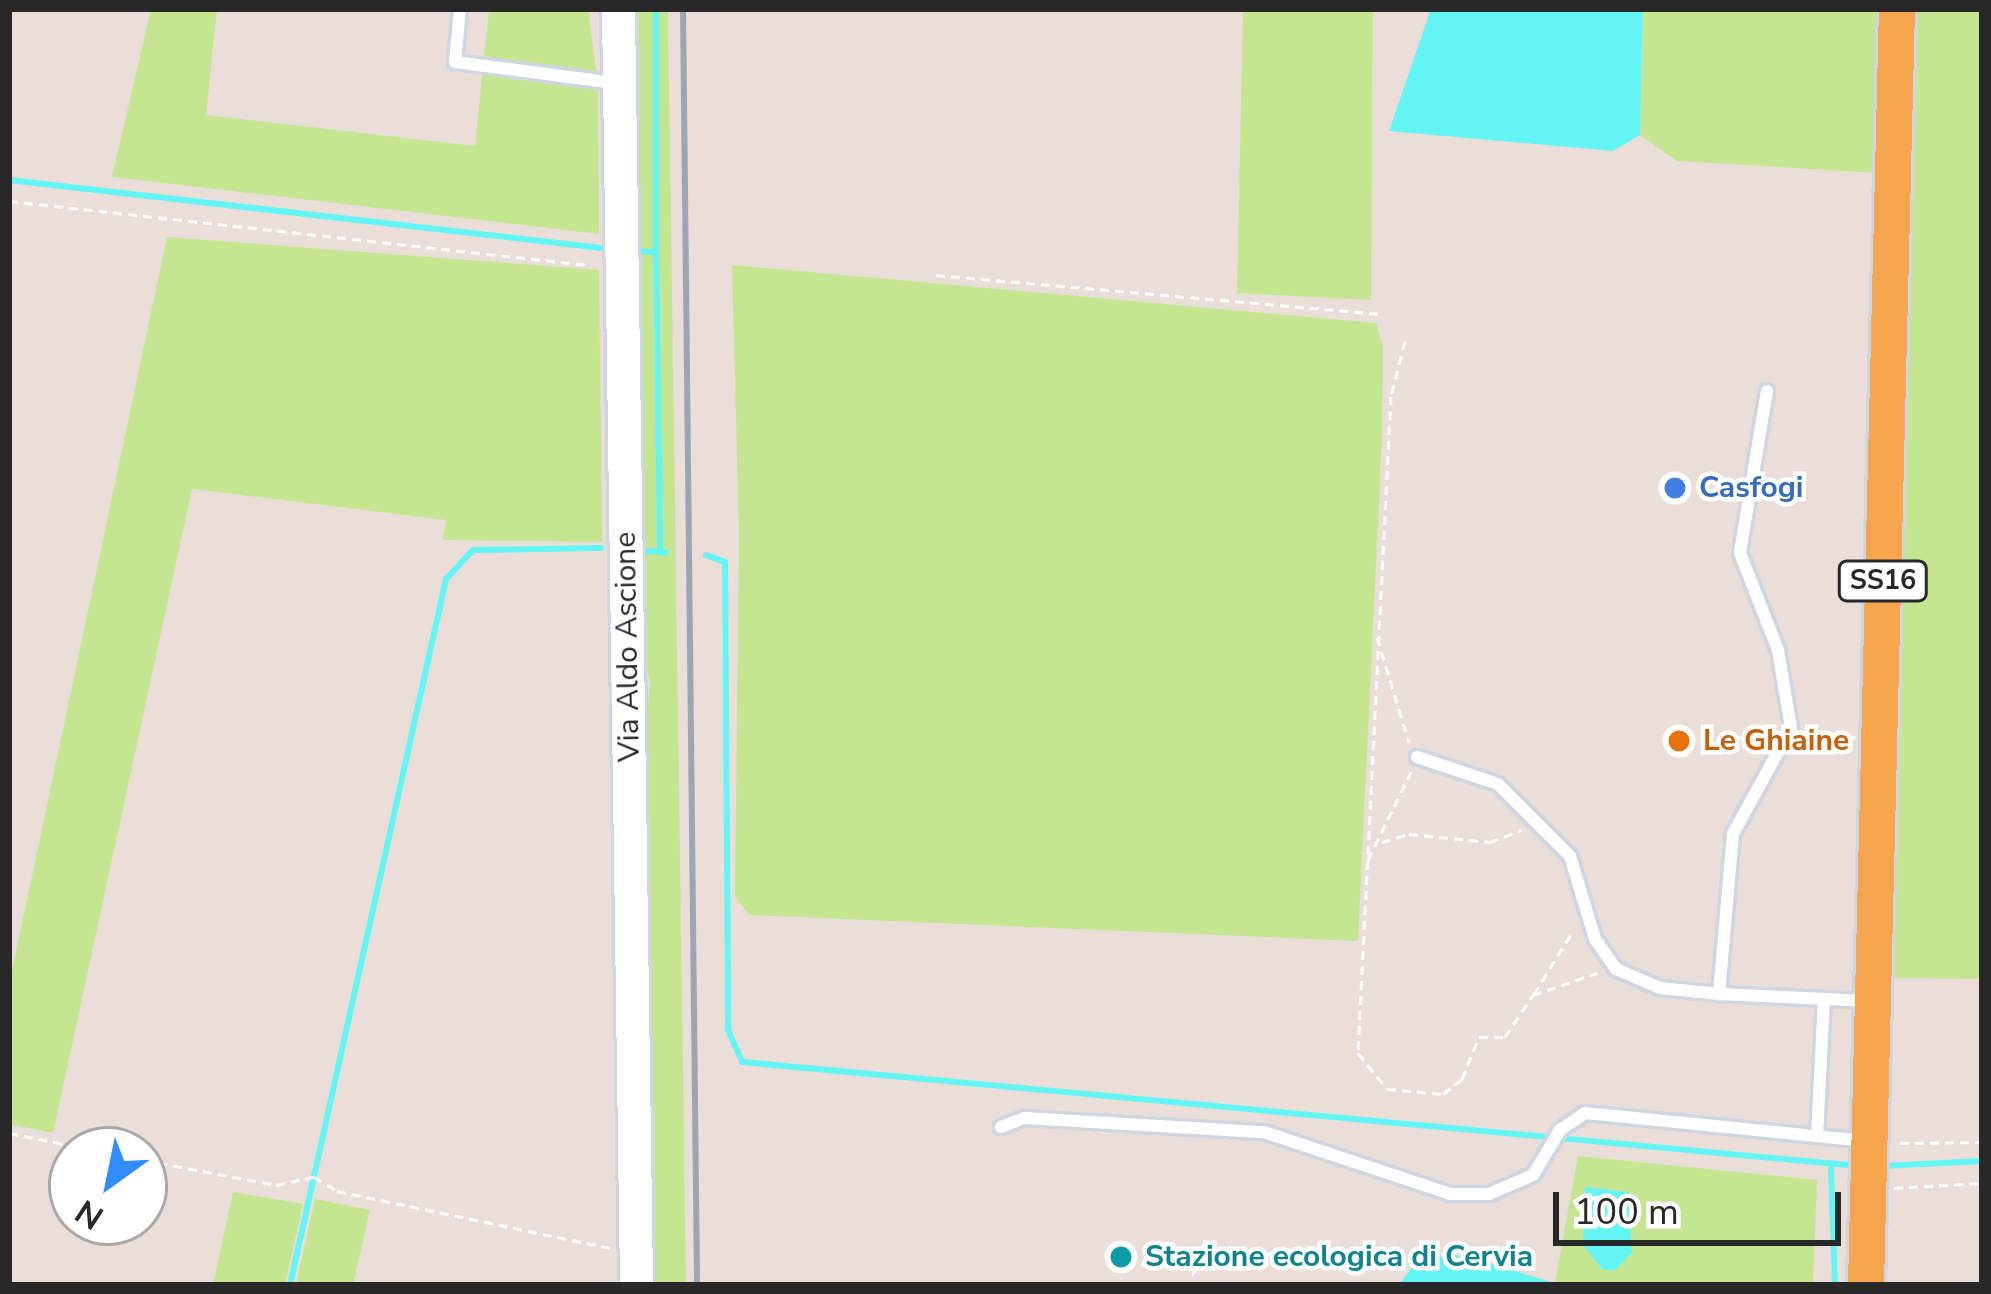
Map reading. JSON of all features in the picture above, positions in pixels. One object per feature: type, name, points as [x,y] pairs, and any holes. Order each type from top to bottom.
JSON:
[{"type":"main road","name":"SS16","points":[[1866,1285],[1897,9]]},
{"type":"street","name":"Via Aldo Ascione","points":[[618,9],[636,1285]]},
{"type":"lane","points":[[460,9],[454,62],[621,83]]},
{"type":"lane","points":[[1719,994],[1733,834],[1791,728],[1778,650],[1740,553],[1767,391]]},
{"type":"lane","points":[[1417,757],[1498,784],[1570,856],[1594,939],[1616,969],[1660,988],[1870,1001]]},
{"type":"lane","points":[[1817,1136],[1824,999]]},
{"type":"lane","points":[[1000,1127],[1024,1118],[1264,1132],[1450,1194],[1504,1188],[1533,1175],[1560,1130],[1585,1113],[1817,1136],[1868,1165]]},
{"type":"path","points":[[9,201],[588,266]]},
{"type":"path","points":[[936,275],[1383,314]]},
{"type":"path","points":[[1405,341],[1391,396],[1375,631],[1358,1053],[1387,1089],[1442,1094],[1462,1078],[1479,1037],[1505,1037],[1563,956],[1586,902]]},
{"type":"path","points":[[1367,861],[1380,843],[1417,757],[1397,717],[1375,631]]},
{"type":"path","points":[[1380,843],[1409,835],[1490,842],[1514,838],[1534,819]]},
{"type":"path","points":[[1533,995],[1561,980],[1616,969]]},
{"type":"path","points":[[9,1133],[48,1141]]},
{"type":"path","points":[[1868,1165],[1982,1142]]},
{"type":"path","points":[[168,1165],[276,1185],[314,1177],[337,1190],[617,1249]]},
{"type":"path","points":[[1868,1165],[1982,1183]]},
{"type":"green space","points":[[151,9],[217,9],[206,115],[475,146],[489,9],[588,9],[598,85],[599,234],[112,177]]},
{"type":"green space","points":[[627,9],[668,9],[686,1285],[649,1285],[642,764],[650,686],[639,613]]},
{"type":"green space","points":[[1243,9],[1373,9],[1371,300],[1237,293]]},
{"type":"green space","points":[[1643,9],[1883,9],[1879,173],[1677,161],[1640,135]]},
{"type":"green space","points":[[1918,9],[1982,9],[1982,979],[1893,978]]},
{"type":"green space","points":[[167,237],[599,270],[602,542],[443,540],[446,520],[192,489],[55,1126],[48,1126],[48,1132],[9,1124],[9,985]]},
{"type":"green space","points":[[732,265],[1376,323],[1383,347],[1382,438],[1358,941],[749,915],[735,897],[739,534]]},
{"type":"green space","points":[[1578,1156],[1817,1180],[1813,1285],[1555,1283]]},
{"type":"green space","points":[[233,1192],[303,1204],[285,1285],[213,1285]]},
{"type":"green space","points":[[315,1199],[370,1210],[353,1285],[296,1285]]},
{"type":"water","points":[[1431,9],[1643,9],[1640,135],[1613,151],[1389,131]]},
{"type":"water","points":[[1585,1187],[1628,1192],[1632,1253],[1615,1270],[1603,1270],[1583,1245]]},
{"type":"water","points":[[1451,1254],[1561,1285],[1399,1285],[1414,1264]]},
{"type":"waterway","points":[[656,9],[656,252]]},
{"type":"waterway","points":[[9,180],[610,249]]},
{"type":"waterway","points":[[635,251],[656,252],[660,552]]},
{"type":"waterway","points":[[290,1285],[446,579],[473,550],[601,548]]},
{"type":"waterway","points":[[648,551],[666,553]]},
{"type":"waterway","points":[[706,555],[725,562],[728,1030],[742,1062],[1859,1166]]},
{"type":"waterway","points":[[1884,1166],[1982,1161]]},
{"type":"waterway","points":[[1831,1169],[1835,1285]]},
{"type":"railway","points":[[683,9],[697,1285]]},
{"type":"place","name":"Casfogi","points":[[1675,488]]},
{"type":"place","name":"Le Ghiaine","points":[[1679,741]]},
{"type":"place","name":"Stazione ecologica di Cervia","points":[[1121,1257]]}]
